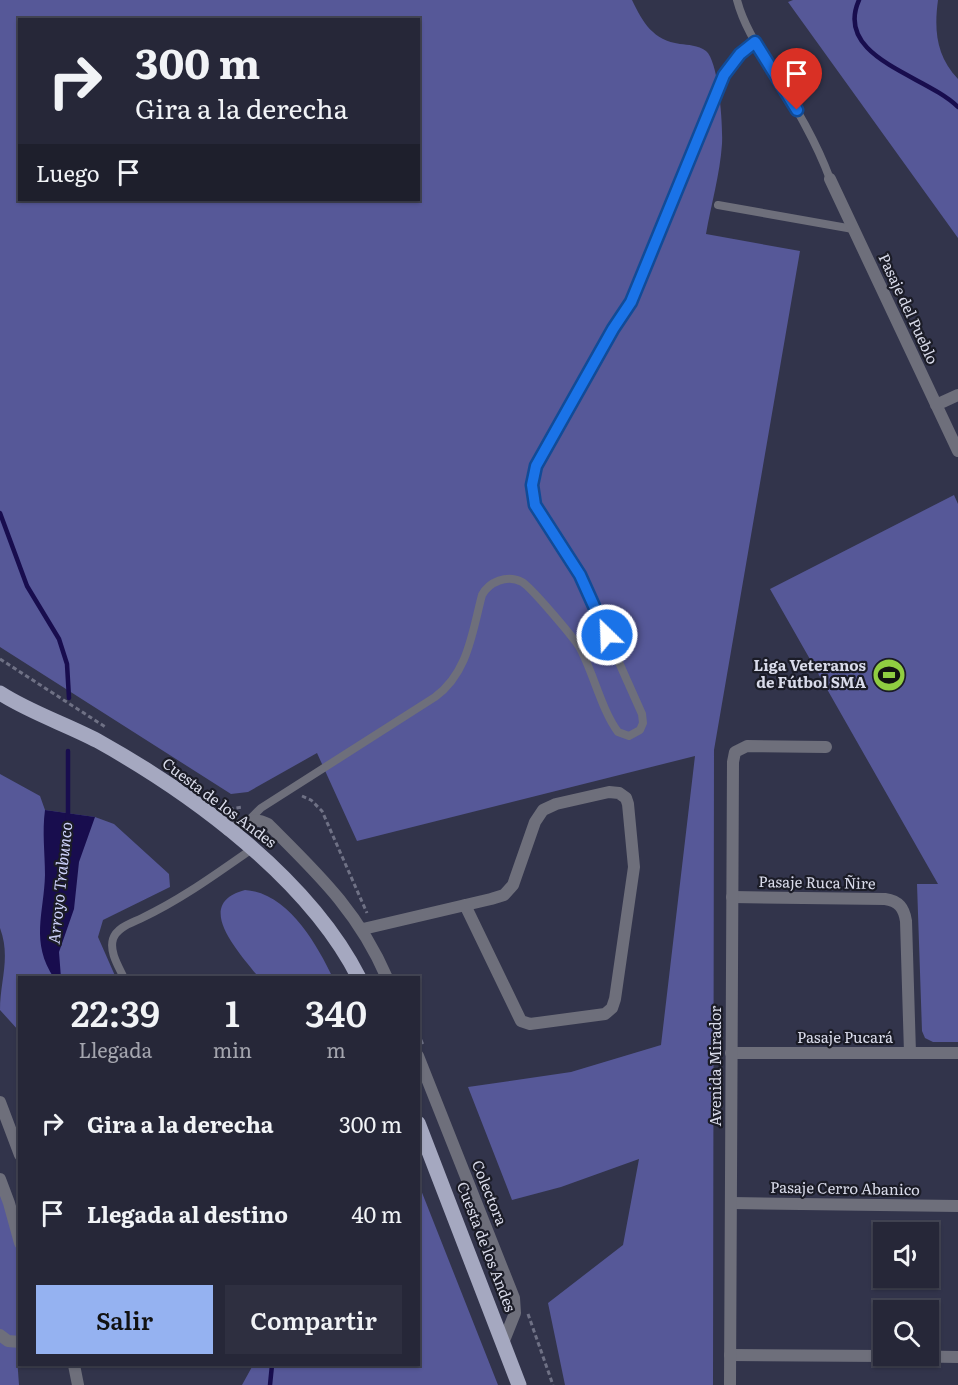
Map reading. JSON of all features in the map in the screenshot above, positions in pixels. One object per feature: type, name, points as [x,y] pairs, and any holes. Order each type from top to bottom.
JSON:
[{"type":"main road","name":"Cuesta de los Andes","points":[[0,693],[18,704],[74,728],[153,774],[228,830],[290,884],[318,916],[358,976]]},
{"type":"main road","name":"Cuesta de los Andes","points":[[0,702],[18,704]]},
{"type":"main road","name":"Cuesta de los Andes","points":[[420,1128],[519,1385]]},
{"type":"street","name":"Pasaje del Pueblo","points":[[830,180],[958,451]]},
{"type":"street","points":[[936,405],[958,395]]},
{"type":"street","name":"Avenida Mirador","points":[[729,1385],[733,762],[738,749],[752,746],[826,747]]},
{"type":"street","points":[[368,928],[465,905],[498,898],[509,890],[516,879],[536,822],[543,810],[556,804],[609,792],[619,793],[626,798],[629,809],[634,874],[615,999],[612,1008],[605,1014],[530,1024],[521,1021],[465,905]]},
{"type":"street","points":[[228,830],[249,820],[259,820],[268,824],[368,928],[386,976]]},
{"type":"street","name":"Pasaje Ruca Ñire","points":[[732,897],[885,899],[899,904],[906,921],[910,1053]]},
{"type":"street","name":"Pasaje Pucará","points":[[731,1053],[958,1053]]},
{"type":"street","name":"Colectora","points":[[420,1061],[514,1298],[514,1313],[503,1343]]},
{"type":"street","points":[[0,1102],[18,1150]]},
{"type":"street","points":[[0,1179],[18,1236]]},
{"type":"street","name":"Pasaje Cerro Abanico","points":[[731,1203],[958,1206]]},
{"type":"street","points":[[0,1335],[8,1341],[18,1342]]},
{"type":"street","points":[[730,1355],[873,1356]]},
{"type":"street","points":[[939,1357],[958,1357]]},
{"type":"street","points":[[74,1366],[78,1385]]},
{"type":"lane","points":[[737,0],[744,22],[755,42],[807,127],[822,157],[830,180]]},
{"type":"lane","points":[[249,820],[261,808],[435,698],[449,686],[463,663],[482,595],[494,582],[506,579],[517,580],[526,585],[575,640],[618,732],[633,735],[642,727],[642,714],[586,585],[535,505],[533,475],[540,458],[613,329],[631,302],[724,75],[740,54],[755,42]]},
{"type":"lane","points":[[718,205],[854,229]]},
{"type":"lane","points":[[123,976],[112,946],[113,939],[120,929],[181,898],[252,849]]},
{"type":"path","points":[[0,659],[111,730]]},
{"type":"path","points":[[280,796],[298,794],[304,796],[322,811],[368,928]]},
{"type":"path","points":[[224,808],[237,809],[252,805]]},
{"type":"shaded area","points":[[0,0],[632,0],[640,16],[656,34],[671,42],[703,49],[710,57],[714,68],[721,110],[722,144],[706,234],[800,251],[714,750],[713,1385],[565,1385],[548,1303],[623,1245],[639,1159],[561,1187],[512,1200],[468,1087],[571,1072],[661,1045],[695,756],[357,841],[317,753],[248,792],[231,794],[0,647]]},
{"type":"shaded area","points":[[793,0],[938,0],[936,22],[938,42],[945,61],[958,79],[958,238],[788,2]]},
{"type":"shaded area","name":"Liga Veteranos de Fútbol SMA","points":[[954,495],[958,504],[958,1042],[933,1042],[925,1038],[922,1031],[917,884],[938,884],[770,589]]},
{"type":"shaded area","points":[[0,774],[40,796],[45,810],[95,817],[114,824],[169,874],[170,887],[103,920],[98,937],[115,976],[18,976],[18,1030],[0,1010],[5,949],[0,928]]},
{"type":"shaded area","points":[[245,890],[260,893],[274,900],[299,922],[332,976],[257,976],[225,930],[221,918],[222,906],[229,897]]},
{"type":"shaded area","points":[[0,1179],[18,1240],[18,1342],[16,1343],[19,1385],[0,1385]]},
{"type":"shaded area","points":[[420,1188],[498,1385],[242,1385],[252,1366],[420,1366]]},
{"type":"water","points":[[45,810],[95,817],[79,862],[74,909],[59,952],[61,976],[53,976],[42,952],[40,940],[45,875]]},
{"type":"waterway","points":[[859,0],[854,20],[859,37],[870,51],[958,107]]},
{"type":"waterway","name":"Arroyo Trabunco","points":[[0,513],[27,586],[59,639],[67,664],[69,698]]},
{"type":"waterway","name":"Arroyo Trabunco","points":[[68,751],[68,819]]},
{"type":"waterway","name":"Arroyo Trabunco","points":[[270,1385],[272,1366]]},
{"type":"place","name":"Liga Veteranos de Fútbol SMA","points":[[889,675]]},
{"type":"route","points":[[607,635],[586,585],[535,505],[532,485],[536,466],[613,329],[631,302],[724,75],[746,48],[755,42],[797,110]]}]
